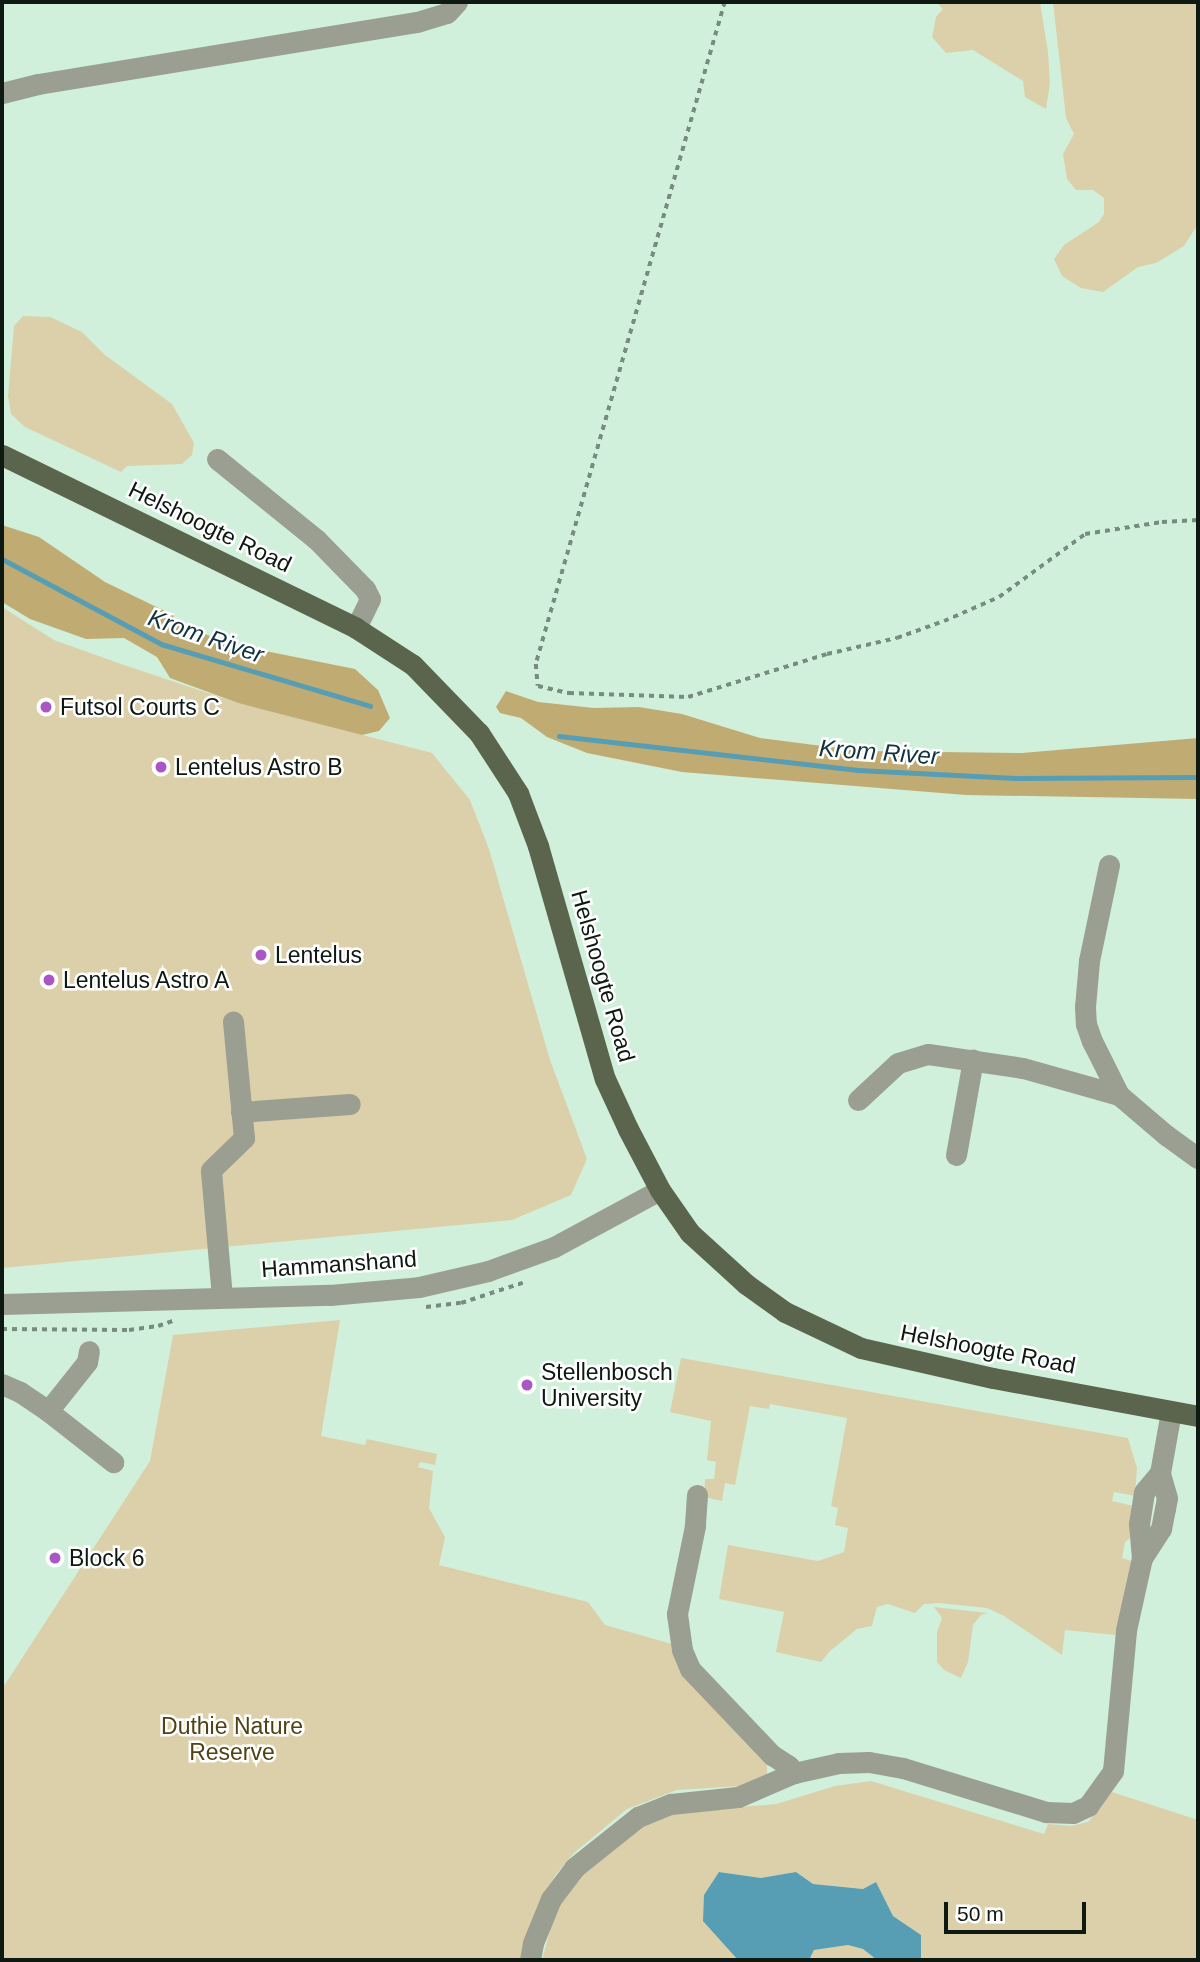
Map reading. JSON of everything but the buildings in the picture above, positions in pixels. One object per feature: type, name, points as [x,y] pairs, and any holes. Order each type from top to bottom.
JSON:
[{"type":"main road","name":"Helshoogte Road","points":[[2,456],[356,628],[413,665],[480,733],[518,793],[538,846],[606,1079],[660,1190],[690,1233],[715,1258],[785,1312],[825,1334],[902,1360],[1198,1416]]},
{"type":"street","points":[[2,93],[38,84],[417,22],[447,13],[457,2]]},
{"type":"street","points":[[217,459],[317,540],[365,589],[370,599],[356,628]]},
{"type":"street","points":[[1109,865],[1089,961],[1085,1007],[1086,1024],[1092,1041],[1119,1095]]},
{"type":"street","points":[[222,1297],[211,1171],[244,1138],[233,1022]]},
{"type":"street","points":[[859,1100],[888,1071],[905,1060],[928,1054],[973,1060],[1065,1077],[1119,1095],[1198,1158]]},
{"type":"street","points":[[956,1155],[973,1060]]},
{"type":"street","points":[[241,1112],[350,1104]]},
{"type":"street","name":"Hammanshand","points":[[2,1304],[330,1295],[419,1287],[488,1271],[554,1247],[660,1190]]},
{"type":"street","points":[[48,1411],[87,1363],[89,1351]]},
{"type":"street","points":[[2,1384],[20,1392],[48,1411],[113,1462]]},
{"type":"street","points":[[530,1960],[533,1942],[551,1899],[574,1868],[638,1817],[671,1804],[738,1797],[794,1773],[838,1763],[869,1762],[902,1768],[1046,1812],[1073,1813],[1088,1807],[1113,1771],[1126,1630],[1142,1558],[1161,1529],[1167,1498],[1160,1473],[1171,1411]]},
{"type":"street","points":[[697,1495],[695,1526],[677,1614],[682,1650],[690,1669],[772,1755],[794,1773]]},
{"type":"path","points":[[725,2],[536,664],[538,686],[569,694],[688,697],[944,621],[999,597],[1085,534],[1162,522],[1198,520]]},
{"type":"path","points":[[489,1295],[525,1282]]},
{"type":"green space","points":[[936,2],[1040,2],[1050,83],[1046,109],[1025,97],[1023,81],[973,50],[946,53],[932,37],[936,17],[943,9]]},
{"type":"green space","points":[[1053,2],[1198,2],[1198,224],[1184,246],[1156,263],[1138,267],[1103,292],[1081,288],[1062,276],[1054,259],[1064,245],[1099,222],[1104,214],[1104,198],[1093,190],[1076,190],[1067,179],[1063,154],[1074,134],[1066,118]]},
{"type":"green space","points":[[23,316],[50,317],[82,332],[105,355],[172,404],[194,443],[192,455],[182,464],[127,466],[121,472],[25,427],[11,414],[8,396],[14,326]]},
{"type":"green space","name":"Lentelus","points":[[2,607],[54,640],[124,665],[238,703],[432,753],[470,800],[489,849],[550,1060],[587,1159],[571,1195],[512,1220],[2,1268]]},
{"type":"green space","name":"Duthie Nature Reserve","points":[[340,1320],[321,1436],[365,1445],[367,1439],[437,1454],[435,1465],[420,1462],[418,1467],[433,1471],[429,1508],[445,1537],[439,1565],[588,1602],[605,1625],[672,1644],[767,1761],[767,1776],[740,1786],[677,1790],[627,1809],[574,1853],[557,1873],[542,1897],[522,1960],[2,1960],[2,1689],[150,1461],[173,1335]]},
{"type":"green space","points":[[681,1358],[1128,1438],[1137,1468],[1135,1496],[1114,1492],[1112,1501],[1134,1506],[1130,1538],[1125,1542],[1122,1558],[1132,1561],[1116,1635],[1065,1630],[1062,1655],[1004,1616],[987,1608],[924,1604],[915,1613],[888,1604],[877,1607],[872,1626],[857,1629],[821,1662],[776,1652],[784,1612],[719,1599],[728,1545],[818,1561],[844,1552],[848,1528],[835,1525],[838,1508],[831,1506],[847,1418],[770,1404],[769,1409],[750,1406],[735,1485],[725,1483],[722,1501],[704,1497],[705,1479],[714,1479],[716,1462],[707,1460],[711,1421],[670,1412]]},
{"type":"green space","points":[[934,1607],[988,1613],[981,1615],[973,1625],[968,1662],[961,1678],[944,1670],[937,1662],[937,1632],[942,1618]]},
{"type":"green space","points":[[871,1781],[1044,1834],[1048,1824],[1071,1826],[1088,1822],[1112,1792],[1198,1820],[1198,1960],[921,1960],[921,1935],[893,1916],[876,1882],[863,1889],[813,1884],[796,1872],[761,1878],[720,1872],[731,1950],[738,1960],[542,1960],[554,1916],[566,1894],[584,1872],[645,1823],[664,1813],[776,1804],[835,1786]]},
{"type":"green space","points":[[848,1945],[863,1949],[877,1960],[809,1960],[814,1950]]},
{"type":"shaded area","points":[[2,525],[39,537],[105,582],[173,615],[175,622],[230,644],[355,669],[378,690],[390,718],[379,731],[362,735],[238,703],[170,678],[157,657],[124,638],[86,639],[30,619],[2,602]]},
{"type":"shaded area","points":[[506,691],[538,702],[594,708],[639,707],[682,714],[760,738],[861,751],[1022,753],[1198,738],[1198,799],[966,795],[682,772],[587,753],[547,737],[521,718],[500,713],[496,707]]},
{"type":"water","points":[[719,1872],[761,1878],[796,1872],[813,1884],[863,1889],[876,1882],[893,1916],[921,1935],[921,1960],[877,1960],[863,1949],[848,1945],[814,1950],[809,1960],[738,1960],[703,1921],[704,1895]]},
{"type":"waterway","name":"Krom River","points":[[2,559],[161,644],[370,706]]},
{"type":"waterway","name":"Krom River","points":[[559,736],[858,770],[1015,778],[1198,777]]},
{"type":"place","name":"Futsol Courts C","points":[[46,707]]},
{"type":"place","name":"Lentelus Astro B","points":[[161,767]]},
{"type":"place","name":"Lentelus","points":[[261,955]]},
{"type":"place","name":"Lentelus Astro A","points":[[49,980]]},
{"type":"place","name":"Stellenbosch University","points":[[527,1385]]},
{"type":"place","name":"Block 6","points":[[55,1558]]}]
